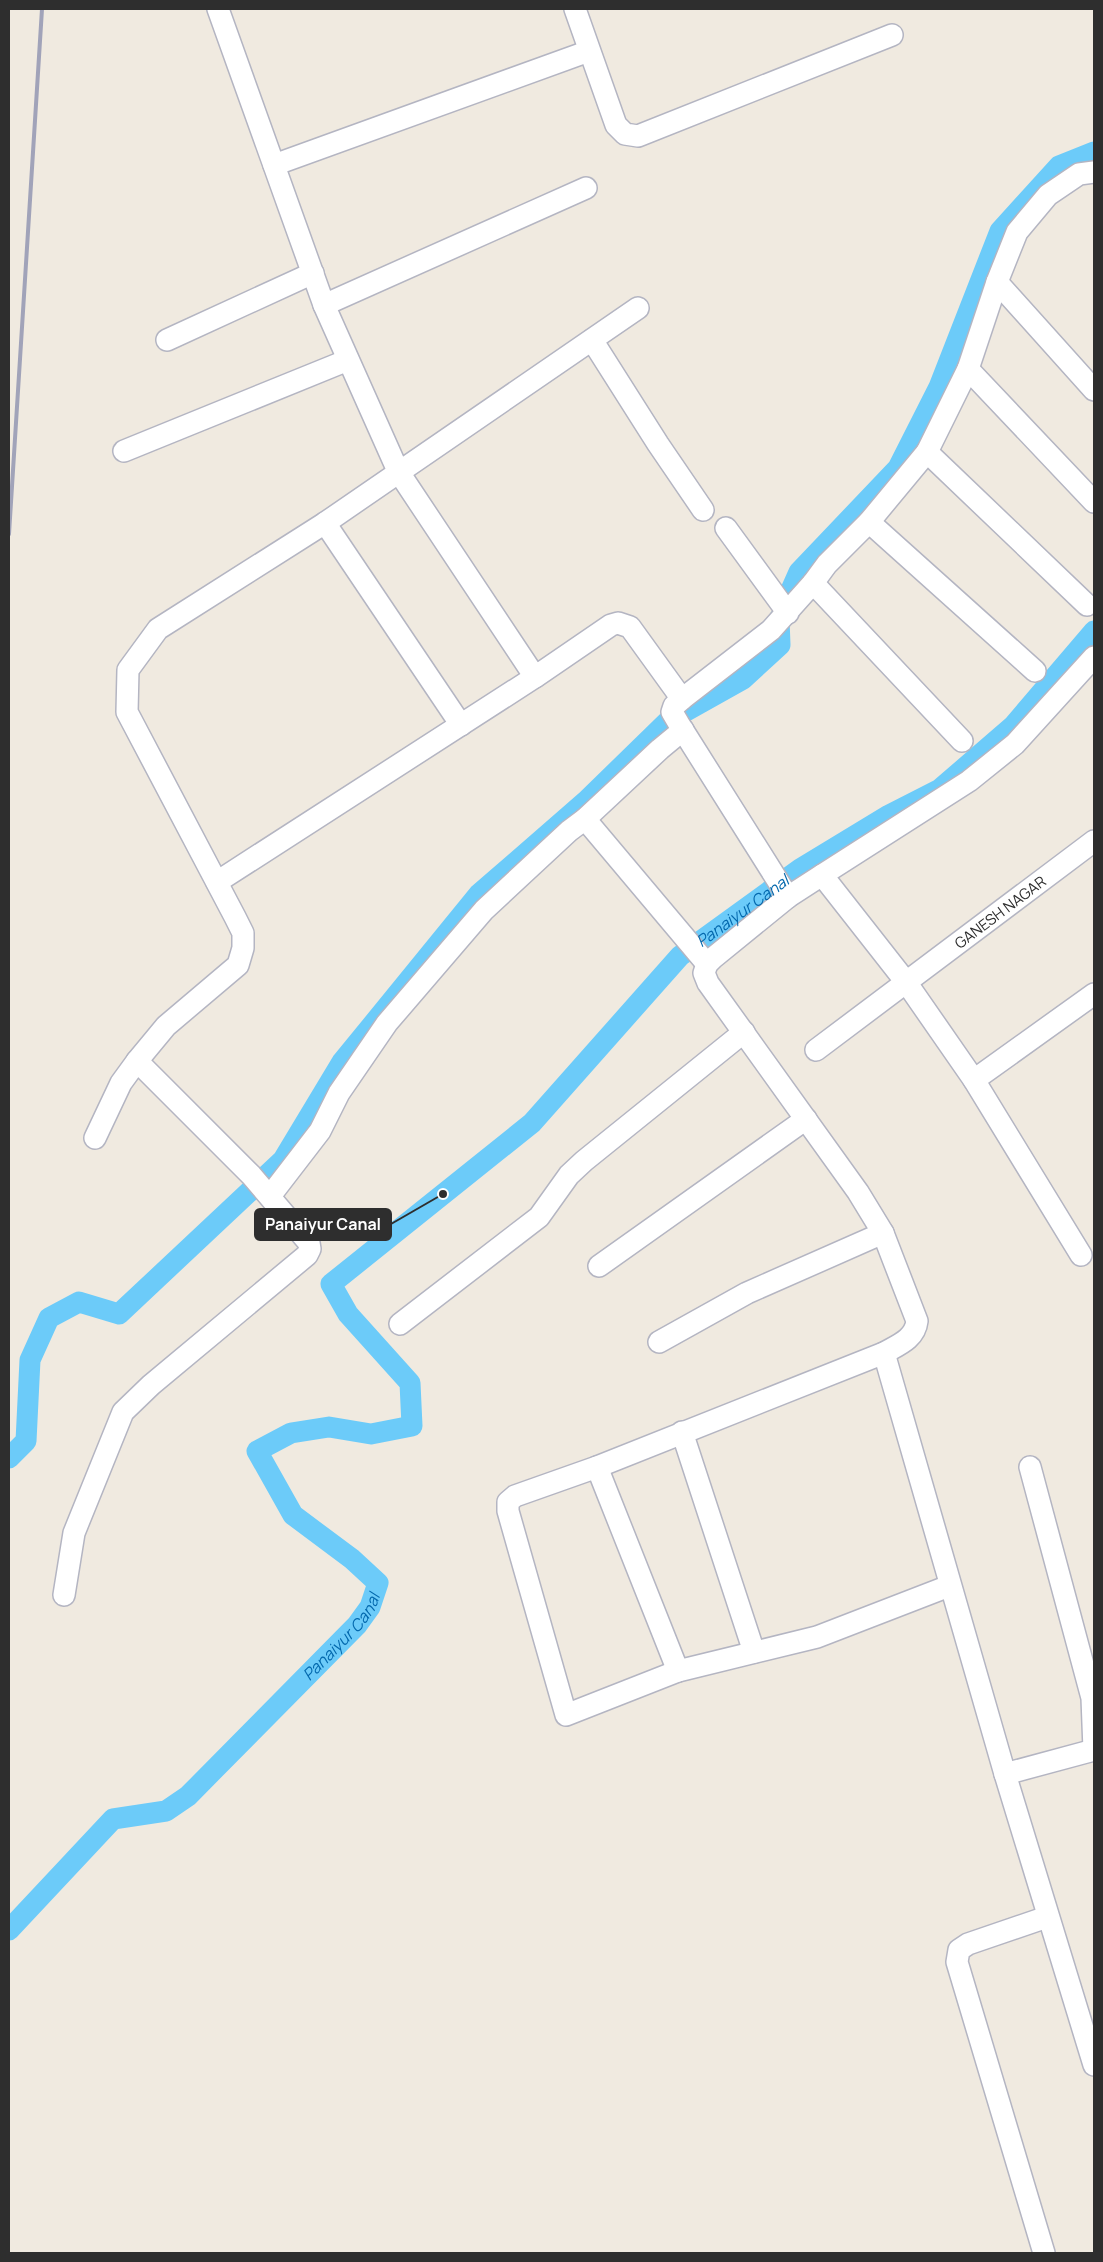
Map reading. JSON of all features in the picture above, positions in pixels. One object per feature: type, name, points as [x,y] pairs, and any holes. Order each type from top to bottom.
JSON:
[{"type":"street","points":[[218,9],[324,305],[398,471],[535,677]]},
{"type":"street","points":[[574,9],[616,126],[625,134],[638,136],[892,35]]},
{"type":"street","points":[[274,165],[589,51]]},
{"type":"street","points":[[269,1194],[320,1131],[339,1093],[387,1023],[484,910],[660,749],[679,716],[781,620],[827,564],[870,522],[927,452],[968,369],[997,282],[1017,232],[1048,195],[1079,174],[1094,172]]},
{"type":"street","points":[[324,305],[586,188]]},
{"type":"street","points":[[167,340],[312,272]]},
{"type":"street","points":[[997,282],[1094,390]]},
{"type":"street","points":[[95,1138],[122,1084],[137,1061],[166,1026],[238,965],[243,948],[243,933],[127,712],[128,670],[158,629],[324,523],[638,308]]},
{"type":"street","points":[[592,340],[658,444],[703,510]]},
{"type":"street","points":[[124,451],[348,360]]},
{"type":"street","points":[[968,369],[1094,502]]},
{"type":"street","points":[[927,452],[1087,605]]},
{"type":"street","points":[[870,522],[1035,671]]},
{"type":"street","points":[[324,523],[461,725]]},
{"type":"street","points":[[726,528],[781,620]]},
{"type":"street","points":[[813,583],[962,741]]},
{"type":"street","points":[[217,882],[618,622],[630,628],[679,716],[780,886]]},
{"type":"street","points":[[703,959],[780,886],[822,875],[969,780],[1007,750],[1094,657]]},
{"type":"street","points":[[585,819],[703,959],[704,973],[708,983],[858,1192],[883,1233],[917,1321],[916,1330],[908,1340],[884,1353],[597,1467],[515,1496],[508,1502],[508,1511],[566,1715],[678,1671],[817,1636],[949,1586]]},
{"type":"street","name":"GANESH NAGAR","points":[[816,1050],[1094,841]]},
{"type":"street","points":[[822,875],[906,982],[974,1080],[1081,1255]]},
{"type":"street","points":[[974,1080],[1094,994]]},
{"type":"street","points":[[400,1324],[539,1217],[569,1175],[584,1161],[744,1032]]},
{"type":"street","points":[[64,1595],[74,1533],[123,1412],[151,1384],[307,1255],[310,1249],[309,1243],[269,1194],[137,1061]]},
{"type":"street","points":[[599,1266],[806,1119]]},
{"type":"street","points":[[659,1342],[747,1293],[883,1233]]},
{"type":"street","points":[[884,1353],[949,1586],[1047,1918],[1094,2065]]},
{"type":"street","points":[[682,1432],[754,1652]]},
{"type":"street","points":[[597,1467],[678,1671]]},
{"type":"street","points":[[1005,1774],[1094,1750],[1092,1698],[1030,1467]]},
{"type":"street","points":[[1044,2253],[957,1962],[959,1950],[968,1944],[1047,1918]]},
{"type":"waterway","points":[[791,590],[799,572],[898,468],[939,387],[1000,231],[1059,166],[1094,152]]},
{"type":"waterway","points":[[9,1458],[26,1441],[30,1360],[49,1318],[79,1302],[119,1314],[283,1160],[342,1062],[479,894],[586,801],[668,721],[743,679],[780,645],[779,619]]},
{"type":"waterway","name":"Panaiyur Canal","points":[[9,1930],[113,1819],[166,1811],[188,1796],[357,1625],[370,1607],[378,1583],[352,1559],[293,1515],[257,1451],[291,1433],[329,1427],[371,1434],[412,1426],[410,1383],[348,1314],[331,1284],[532,1123],[680,956],[800,869],[889,815],[940,789],[1013,726],[1094,631]]},
{"type":"railway","points":[[9,534],[42,9]]},
{"type":"place","name":"Panaiyur Canal","points":[[443,1194]]}]
